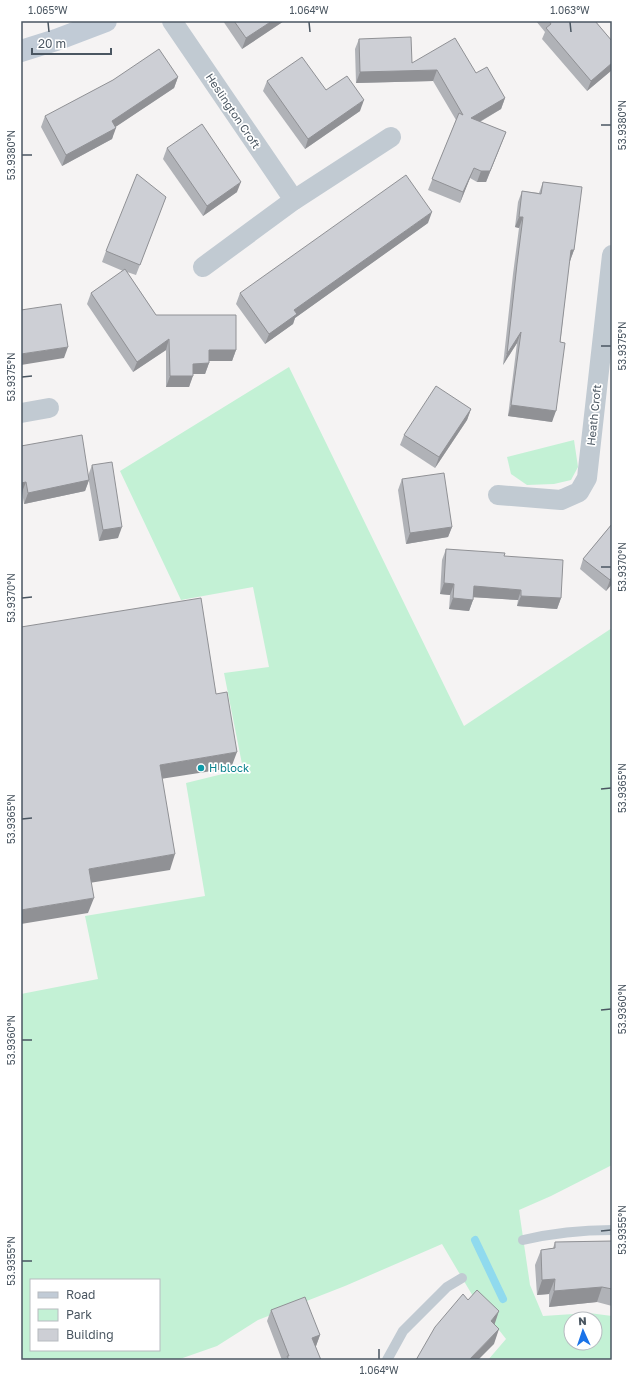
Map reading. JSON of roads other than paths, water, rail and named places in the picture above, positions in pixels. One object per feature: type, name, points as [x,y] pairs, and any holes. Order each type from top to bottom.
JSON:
[{"type":"street","points":[[21,51],[56,40],[106,21]]},
{"type":"street","name":"Heslington Croft","points":[[172,21],[294,200]]},
{"type":"street","points":[[203,267],[294,200],[391,137]]},
{"type":"street","name":"Heath Croft","points":[[498,495],[561,500],[579,492],[587,478],[612,255]]},
{"type":"street","points":[[21,413],[49,408]]},
{"type":"lane","points":[[523,1240],[550,1234],[588,1230],[612,1230]]},
{"type":"lane","points":[[387,1360],[403,1331],[448,1287],[462,1278]]},
{"type":"waterway","points":[[475,1240],[503,1299]]},
{"type":"place","name":"H block","points":[[201,768]]}]
